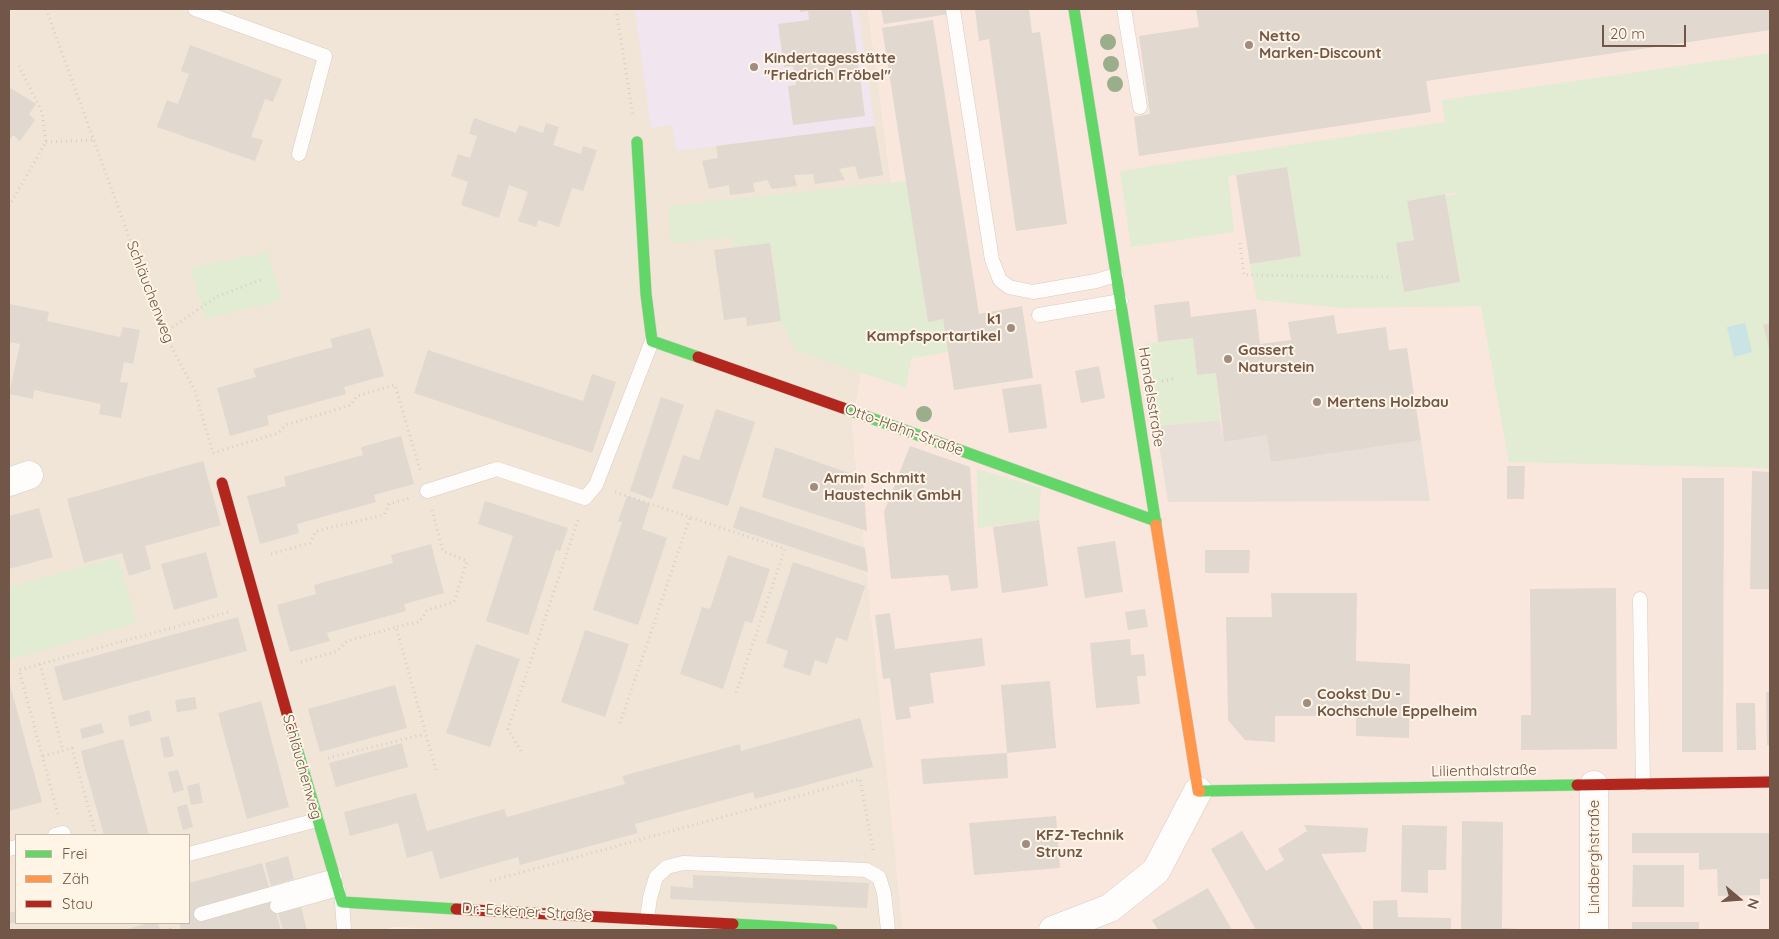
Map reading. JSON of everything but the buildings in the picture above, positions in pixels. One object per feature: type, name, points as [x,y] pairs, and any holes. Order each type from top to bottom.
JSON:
[{"type":"street","name":"Handelsstraße","points":[[1074,9],[1198,791]]},
{"type":"street","points":[[637,142],[646,294],[652,341]]},
{"type":"street","name":"Otto-Hahn-Straße","points":[[652,341],[904,429],[1156,521]]},
{"type":"street","name":"Schläuchenweg","points":[[222,483],[301,765],[338,889]]},
{"type":"street","name":"Lilienthalstraße","points":[[1198,791],[1770,782]]},
{"type":"street","name":"Lindberghstraße","points":[[1594,785],[1594,930]]},
{"type":"street","points":[[1053,930],[1110,908],[1156,871],[1198,791]]},
{"type":"street","name":"Dr.-Eckener-Straße","points":[[338,889],[647,919],[832,930]]},
{"type":"lane","points":[[194,9],[325,56],[299,154]]},
{"type":"lane","points":[[953,9],[992,260],[1000,280],[1010,287],[1033,292],[1096,281],[1116,275]]},
{"type":"lane","points":[[1124,9],[1140,107]]},
{"type":"lane","points":[[1039,315],[1120,301]]},
{"type":"lane","points":[[427,492],[497,469],[586,498],[596,485],[652,341]]},
{"type":"lane","points":[[1640,599],[1643,784]]},
{"type":"lane","points":[[190,854],[317,820]]},
{"type":"lane","points":[[647,919],[656,877],[667,867],[683,863],[866,870],[879,877],[884,893],[888,930]]},
{"type":"lane","points":[[277,906],[338,889]]},
{"type":"lane","points":[[201,914],[338,889]]},
{"type":"lane","name":"Schläuchenweg","points":[[338,889],[344,930]]},
{"type":"path","name":"Schläuchenweg","points":[[46,9],[164,333],[195,391],[222,483]]},
{"type":"path","points":[[616,9],[637,142]]},
{"type":"path","points":[[9,206],[46,142],[42,112],[19,66]]},
{"type":"path","points":[[46,142],[93,140]]},
{"type":"path","points":[[1240,243],[1244,274],[1392,277]]},
{"type":"path","points":[[164,333],[218,296],[261,280]]},
{"type":"path","points":[[213,453],[278,433],[286,425],[351,405],[358,396],[395,385],[444,552],[467,561],[454,602],[427,610],[419,622],[347,641],[337,651],[274,670]]},
{"type":"path","points":[[596,485],[785,550],[735,696]]},
{"type":"path","points":[[244,562],[310,543],[316,531],[384,514],[389,504],[427,492]]},
{"type":"path","points":[[521,751],[508,729],[586,498]]},
{"type":"path","points":[[620,723],[690,518]]},
{"type":"path","points":[[61,834],[43,756],[19,670],[256,604]]},
{"type":"path","points":[[396,627],[437,774]]},
{"type":"path","points":[[40,664],[64,751]]},
{"type":"path","points":[[301,765],[425,734]]},
{"type":"path","points":[[43,756],[72,748],[96,834]]},
{"type":"path","points":[[489,881],[860,779],[879,877]]},
{"type":"shaded area","points":[[9,9],[868,9],[895,211],[852,422],[903,930],[460,930],[395,927],[382,930],[9,930]]},
{"type":"shaded area","name":"Kindertagesstätte \"Friedrich Fröbel\"","points":[[635,9],[858,9],[875,126],[676,151],[672,125],[651,128]]},
{"type":"shaded area","points":[[868,9],[1770,9],[1770,930],[903,930],[852,422],[895,211]]},
{"type":"shaded area","points":[[1220,420],[1224,442],[1267,435],[1421,440],[1430,501],[1168,502],[1156,426]]},
{"type":"green space","points":[[1770,53],[1770,468],[1509,462],[1481,306],[1344,308],[1257,300],[1250,264],[1301,256],[1287,167],[1228,176],[1234,232],[1131,247],[1120,171],[1445,122],[1442,100]],"holes":[[[1455,192],[1456,195],[1445,196],[1460,282],[1404,292],[1396,244],[1414,240],[1407,201]]]},
{"type":"green space","points":[[907,181],[928,321],[943,319],[948,352],[911,358],[906,388],[795,350],[781,321],[770,243],[734,248],[731,237],[671,244],[668,206]]},
{"type":"green space","points":[[268,252],[282,300],[206,319],[190,268]]},
{"type":"green space","points":[[1193,338],[1197,375],[1216,373],[1220,420],[1156,426],[1145,344]]},
{"type":"green space","points":[[977,469],[1041,488],[1039,520],[978,528]]},
{"type":"green space","points":[[119,557],[136,623],[9,660],[9,587]]},
{"type":"water","points":[[1745,323],[1752,352],[1734,357],[1727,327]]},
{"type":"traffic: fast","points":[[1074,9],[1156,525]]},
{"type":"traffic: fast","points":[[637,142],[646,294],[652,341],[698,357]]},
{"type":"traffic: fast","points":[[843,408],[1156,521]]},
{"type":"traffic: fast","points":[[291,728],[342,902],[456,909]]},
{"type":"traffic: fast","points":[[1200,791],[1577,785]]},
{"type":"traffic: fast","points":[[733,924],[832,930]]},
{"type":"traffic: slow","points":[[1156,525],[1198,791],[1200,791]]},
{"type":"traffic: jam","points":[[698,357],[843,408]]},
{"type":"traffic: jam","points":[[222,483],[291,728]]},
{"type":"traffic: jam","points":[[1577,785],[1770,782]]},
{"type":"traffic: jam","points":[[456,909],[733,924]]},
{"type":"place","name":"Netto Marken-Discount","points":[[1249,45]]},
{"type":"place","name":"Kindertagesstätte \"Friedrich Fröbel\"","points":[[754,67]]},
{"type":"place","name":"k1 Kampfsportartikel","points":[[1011,328]]},
{"type":"place","name":"Gassert Naturstein","points":[[1228,359]]},
{"type":"place","name":"Mertens Holzbau","points":[[1317,402]]},
{"type":"place","name":"Armin Schmitt Haustechnik GmbH","points":[[814,487]]},
{"type":"place","name":"Cookst Du - Kochschule Eppelheim","points":[[1307,703]]},
{"type":"place","name":"KFZ-Technik Strunz","points":[[1026,844]]}]
